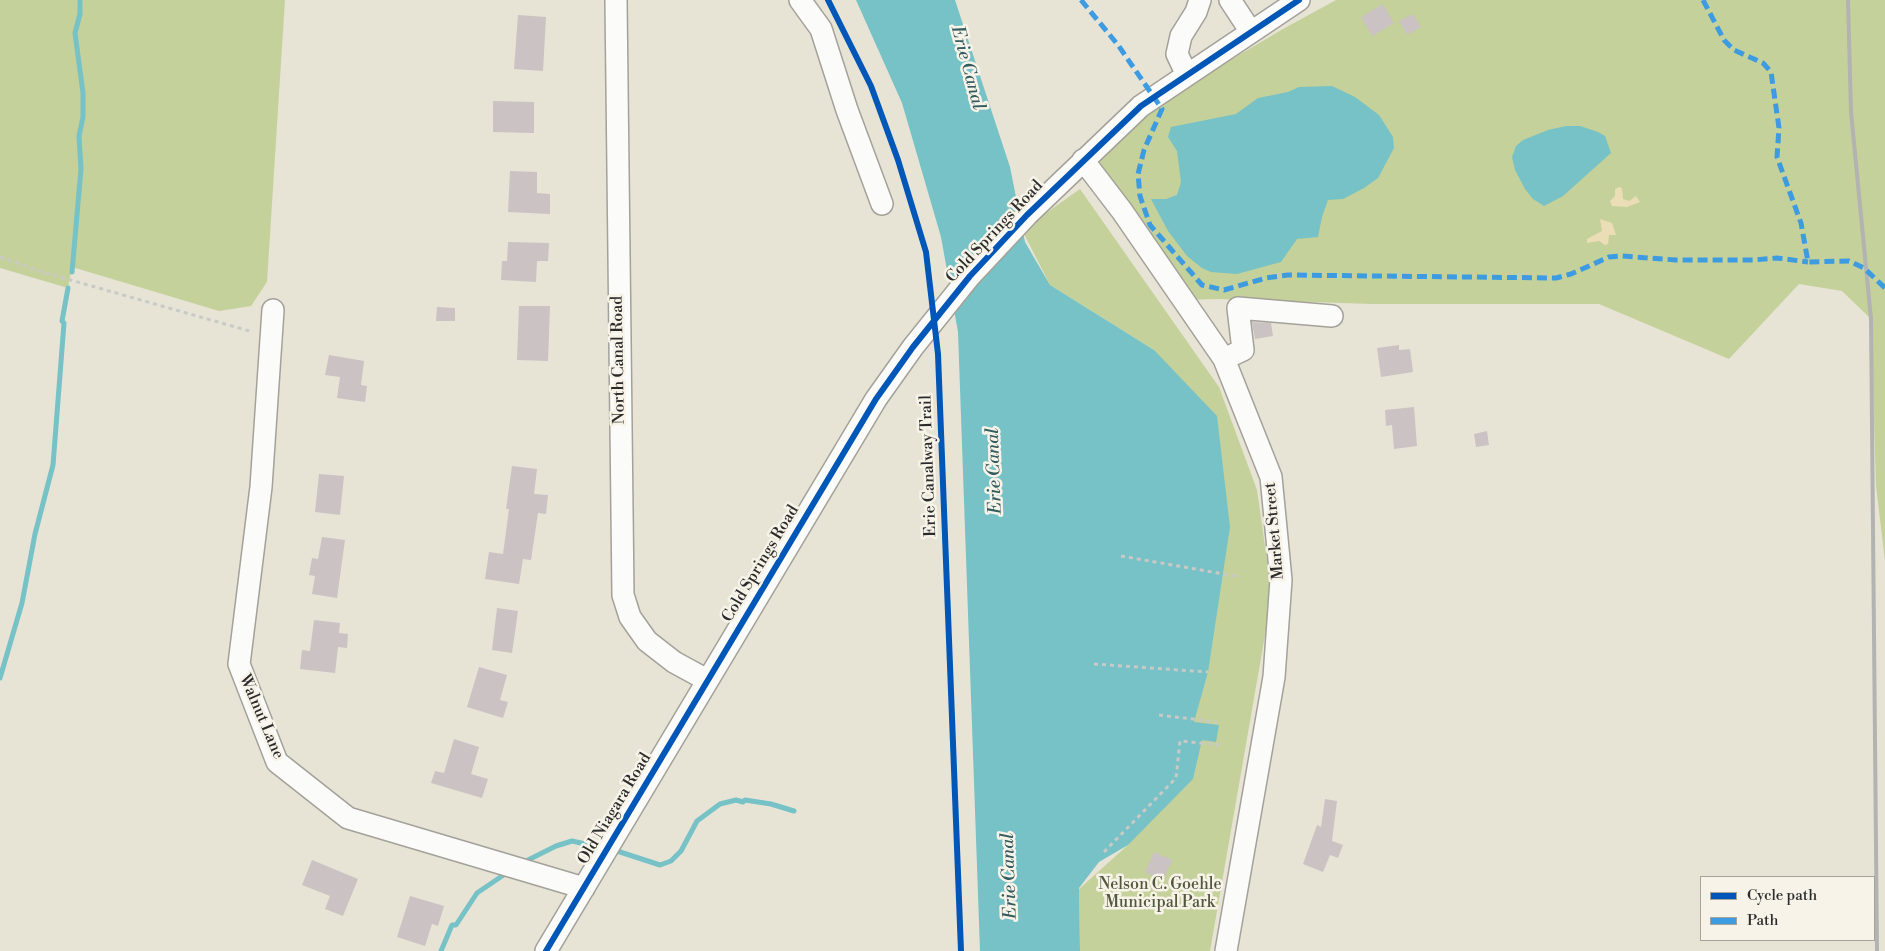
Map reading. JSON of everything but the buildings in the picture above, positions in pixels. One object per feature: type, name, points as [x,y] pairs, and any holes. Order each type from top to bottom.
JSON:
[{"type":"street","name":"North Canal Road","points":[[616,0],[623,595],[633,622],[647,640],[674,662],[707,680]]},
{"type":"street","points":[[800,0],[821,29],[847,110],[882,204]]},
{"type":"street","points":[[1187,75],[1177,54],[1181,36],[1196,12],[1200,0]]},
{"type":"street","points":[[1230,0],[1251,32]]},
{"type":"street","name":"Cold Springs Road","points":[[707,680],[876,400],[913,347],[970,276],[1061,180],[1141,106],[1251,32],[1286,4]]},
{"type":"street","name":"Market Street","points":[[1083,160],[1122,211],[1224,359],[1271,477],[1281,580],[1274,678],[1226,951]]},
{"type":"street","points":[[1224,359],[1243,350],[1238,308],[1332,316]]},
{"type":"street","name":"Walnut Lane","points":[[273,310],[261,487],[238,664],[277,762],[348,818],[584,888]]},
{"type":"street","name":"Old Niagara Road","points":[[546,951],[707,680]]},
{"type":"path","points":[[0,257],[39,271],[271,338]]},
{"type":"path","points":[[1122,556],[1241,577]]},
{"type":"path","points":[[1094,664],[1208,672]]},
{"type":"path","points":[[1158,715],[1217,722]]},
{"type":"path","points":[[1104,852],[1176,778],[1180,741],[1221,745]]},
{"type":"green space","points":[[0,0],[285,0],[267,282],[251,306],[219,311],[72,267],[68,288],[0,268]]},
{"type":"green space","points":[[1336,0],[1885,0],[1885,561],[1876,486],[1871,319],[1842,291],[1799,284],[1729,359],[1599,304],[1372,304],[1218,299],[1183,300],[1098,164],[1132,126],[1178,91]]},
{"type":"green space","name":"Nelson C. Goehle Municipal Park","points":[[1080,189],[1219,387],[1257,490],[1272,595],[1210,951],[1080,951],[1079,889],[1128,845],[1154,350],[1050,285],[1022,230]]},
{"type":"sand","points":[[1622,188],[1623,199],[1629,201],[1636,196],[1640,202],[1627,207],[1612,206],[1610,201],[1615,196],[1615,189]]},
{"type":"sand","points":[[1600,219],[1612,223],[1616,235],[1609,235],[1608,244],[1605,245],[1599,241],[1587,243],[1587,239],[1602,231]]},
{"type":"water","name":"Erie Canal","points":[[856,0],[955,0],[1010,167],[1025,242],[1050,285],[1154,350],[1217,416],[1230,527],[1208,672],[1194,722],[1219,725],[1216,742],[1202,740],[1193,779],[1128,845],[1099,862],[1079,888],[1080,951],[980,951],[958,332],[941,237],[902,103]]},
{"type":"water","points":[[1332,86],[1355,97],[1379,115],[1393,137],[1394,148],[1378,178],[1343,199],[1328,200],[1318,237],[1297,239],[1281,262],[1237,274],[1211,272],[1202,268],[1187,256],[1168,231],[1151,199],[1166,199],[1177,195],[1181,182],[1177,151],[1168,137],[1171,127],[1236,114],[1258,98],[1288,92],[1299,87]]},
{"type":"water","points":[[1566,126],[1580,126],[1605,136],[1611,153],[1563,196],[1544,206],[1533,199],[1525,189],[1515,170],[1512,157],[1516,146],[1523,140],[1548,130]]},
{"type":"waterway","points":[[72,272],[81,169],[79,136],[83,117],[83,93],[75,33],[80,14],[80,0]]},
{"type":"waterway","points":[[0,678],[22,603],[35,534],[53,465],[64,323],[62,321],[68,288]]},
{"type":"waterway","points":[[614,850],[660,865],[671,861],[681,851],[697,821],[720,804],[736,800],[743,802],[745,800],[771,804],[794,811]]},
{"type":"waterway","points":[[522,863],[556,846],[572,841],[603,848]]},
{"type":"waterway","points":[[441,951],[452,925],[456,925],[477,893],[508,872]]},
{"type":"railway","points":[[1848,0],[1851,112],[1871,319],[1877,951]]},
{"type":"marked path","points":[[1081,0],[1118,45],[1162,109],[1144,150],[1138,174],[1140,196],[1150,225],[1202,285],[1224,290],[1266,278],[1288,275],[1556,278],[1571,274],[1609,257],[1622,256],[1676,260],[1753,260],[1777,258],[1808,262]]},
{"type":"marked path","points":[[1703,0],[1724,40],[1734,50],[1763,63],[1771,72],[1779,128],[1777,157],[1801,223],[1808,262],[1849,261],[1864,268],[1885,288]]},
{"type":"cycle path","name":"Erie Canalway Trail","points":[[828,0],[871,86],[898,160],[926,252],[938,354],[961,951]]},
{"type":"cycle path","points":[[546,951],[876,399],[913,347],[970,276],[1027,215],[1141,106],[1299,0]]}]
